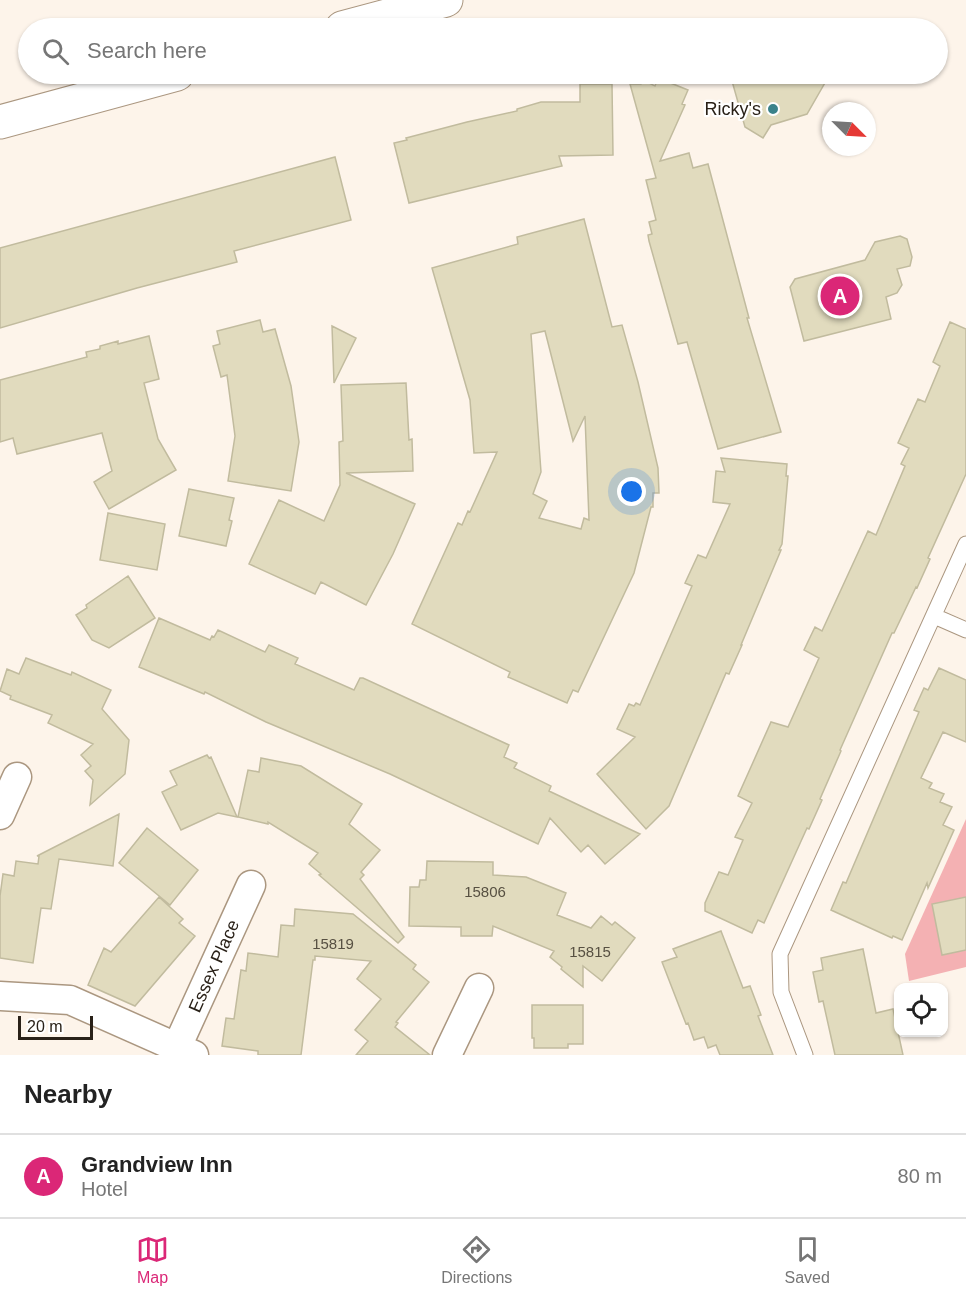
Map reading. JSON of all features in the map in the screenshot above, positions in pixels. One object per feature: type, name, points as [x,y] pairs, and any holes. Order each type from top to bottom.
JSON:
[{"type":"main road","points":[[380,18],[447,0]]},
{"type":"main road","points":[[0,122],[140,84]]},
{"type":"street","points":[[0,815],[17,777]]},
{"type":"street","name":"Essex Place","points":[[185,1051],[251,885]]},
{"type":"street","points":[[447,1055],[479,988]]},
{"type":"street","points":[[0,996],[70,1000],[185,1051]]},
{"type":"lane","points":[[805,1055],[781,992],[780,954],[966,544]]},
{"type":"lane","points":[[934,616],[966,630]]},
{"type":"shaded area","points":[[966,819],[966,967],[909,981],[905,954]]},
{"type":"building","points":[[580,84],[612,84],[613,155],[559,156],[562,166],[409,203],[394,143],[467,122],[517,111],[517,109],[541,102],[580,102]]},
{"type":"building","points":[[630,84],[655,86],[656,84],[673,84],[688,90],[682,104],[685,105],[660,161],[689,153],[693,168],[708,164],[749,318],[747,318],[781,432],[718,449],[687,342],[678,344],[649,241],[648,235],[652,234],[649,222],[656,220],[646,180],[656,178]]},
{"type":"building","name":"Ricky's","points":[[733,84],[824,84],[807,114],[771,125],[763,138],[745,127]]},
{"type":"building","points":[[335,157],[351,220],[234,251],[237,262],[0,328],[0,248]]},
{"type":"building","points":[[584,219],[612,327],[622,325],[658,468],[659,493],[653,493],[653,507],[651,507],[634,573],[578,692],[573,690],[567,703],[508,677],[510,672],[412,624],[458,523],[462,525],[468,511],[470,512],[497,452],[474,453],[470,400],[432,268],[518,244],[517,237]],"holes":[[[545,331],[573,441],[585,416],[589,520],[584,518],[581,529],[539,518],[547,501],[533,494],[541,472],[531,334]]]},
{"type":"building","points":[[900,236],[907,239],[912,257],[910,266],[897,269],[902,285],[897,293],[886,297],[891,319],[804,341],[790,287],[795,279],[865,260],[875,242]]},
{"type":"building","points":[[260,320],[263,332],[275,329],[291,386],[299,442],[291,491],[228,481],[235,436],[227,375],[221,377],[213,346],[220,344],[217,331]]},
{"type":"building","points":[[950,322],[966,329],[966,474],[917,588],[892,633],[840,750],[809,829],[807,828],[764,923],[758,920],[752,933],[705,911],[705,903],[719,872],[728,875],[743,840],[735,837],[752,803],[738,796],[771,722],[788,727],[819,658],[804,650],[815,627],[822,631],[868,531],[876,535],[905,466],[901,464],[909,448],[898,443],[918,399],[925,402],[940,366],[933,362]]},
{"type":"building","points":[[332,326],[356,338],[334,383]]},
{"type":"building","points":[[149,336],[159,379],[144,383],[158,439],[176,470],[109,509],[94,482],[112,471],[102,433],[17,454],[13,438],[0,442],[0,380],[87,357],[86,352],[100,349],[100,346]]},
{"type":"building","points":[[406,383],[413,471],[346,473],[415,504],[393,554],[366,605],[321,582],[315,594],[249,564],[279,500],[324,521],[340,485],[339,442],[343,441],[341,385]]},
{"type":"building","points":[[721,458],[787,464],[782,544],[779,550],[781,550],[742,645],[729,674],[726,673],[669,806],[646,829],[597,774],[635,737],[617,729],[629,704],[640,705],[692,586],[685,583],[698,555],[706,558],[730,504],[713,502],[716,471],[725,472]]},
{"type":"building","points":[[189,489],[234,498],[229,520],[232,521],[226,546],[179,536]]},
{"type":"building","points":[[108,513],[165,524],[157,570],[100,560]]},
{"type":"building","points":[[128,576],[155,618],[109,648],[92,640],[76,615],[87,608],[86,605]]},
{"type":"building","points":[[159,618],[210,640],[218,630],[265,652],[269,645],[298,658],[295,664],[354,690],[360,678],[363,678],[509,745],[504,757],[517,763],[514,768],[551,786],[549,791],[640,834],[605,864],[588,845],[581,852],[550,818],[538,844],[390,774],[266,722],[205,692],[204,694],[139,667]]},
{"type":"building","points":[[26,658],[71,675],[72,672],[111,690],[102,709],[129,740],[125,774],[90,805],[93,780],[85,771],[91,766],[81,755],[93,744],[48,723],[52,715],[10,699],[11,696],[0,691],[7,669],[19,674]]},
{"type":"building","points":[[939,668],[966,680],[966,742],[943,732],[921,778],[932,783],[929,788],[944,794],[940,802],[952,807],[943,825],[954,830],[902,940],[893,936],[892,938],[831,910],[843,882],[846,883],[919,712],[914,710],[924,688],[928,690]]},
{"type":"building","points":[[207,755],[211,757],[237,817],[218,813],[181,830],[162,792],[177,785],[170,771]]},
{"type":"building","points":[[261,758],[301,766],[362,804],[349,824],[380,850],[361,872],[364,875],[360,879],[404,937],[398,943],[309,864],[318,853],[268,822],[268,824],[238,817],[248,770],[259,772]]},
{"type":"building","points":[[119,814],[113,866],[59,859],[51,909],[41,908],[33,963],[0,958],[0,896],[3,874],[14,876],[16,861],[38,864],[39,856],[37,856]]},
{"type":"building","points":[[147,828],[198,870],[170,905],[119,863]]},
{"type":"building","points":[[427,861],[493,862],[493,875],[526,877],[566,893],[557,915],[591,928],[601,916],[612,925],[615,922],[635,938],[602,981],[583,966],[583,987],[550,957],[554,951],[493,926],[492,936],[461,936],[461,927],[409,926],[410,887],[419,887],[420,880],[426,880]]},
{"type":"building","points":[[159,897],[183,919],[179,923],[195,936],[135,1006],[88,985],[104,948],[111,952]]},
{"type":"building","points":[[966,897],[966,950],[942,955],[932,904]]},
{"type":"building","points":[[295,909],[353,914],[416,965],[413,969],[429,982],[396,1022],[398,1023],[395,1027],[430,1055],[356,1055],[368,1041],[355,1030],[381,999],[357,979],[371,961],[315,956],[301,1055],[258,1055],[258,1051],[222,1046],[226,1018],[234,1019],[241,970],[246,971],[248,953],[278,957],[281,925],[294,926]]},
{"type":"building","points":[[721,931],[743,988],[750,986],[761,1015],[758,1016],[773,1055],[720,1055],[716,1045],[708,1048],[704,1037],[694,1040],[688,1023],[686,1024],[662,962],[677,957],[673,949]]},
{"type":"building","points":[[863,949],[876,1013],[893,1009],[894,1037],[899,1037],[903,1055],[835,1055],[823,1001],[819,1002],[813,972],[823,970],[821,958]]},
{"type":"building","points":[[532,1005],[583,1005],[583,1044],[568,1044],[568,1048],[534,1048]]},
{"type":"place","name":"Ricky's","points":[[773,109]]},
{"type":"place","name":"Grandview Inn","points":[[840,296]]}]
